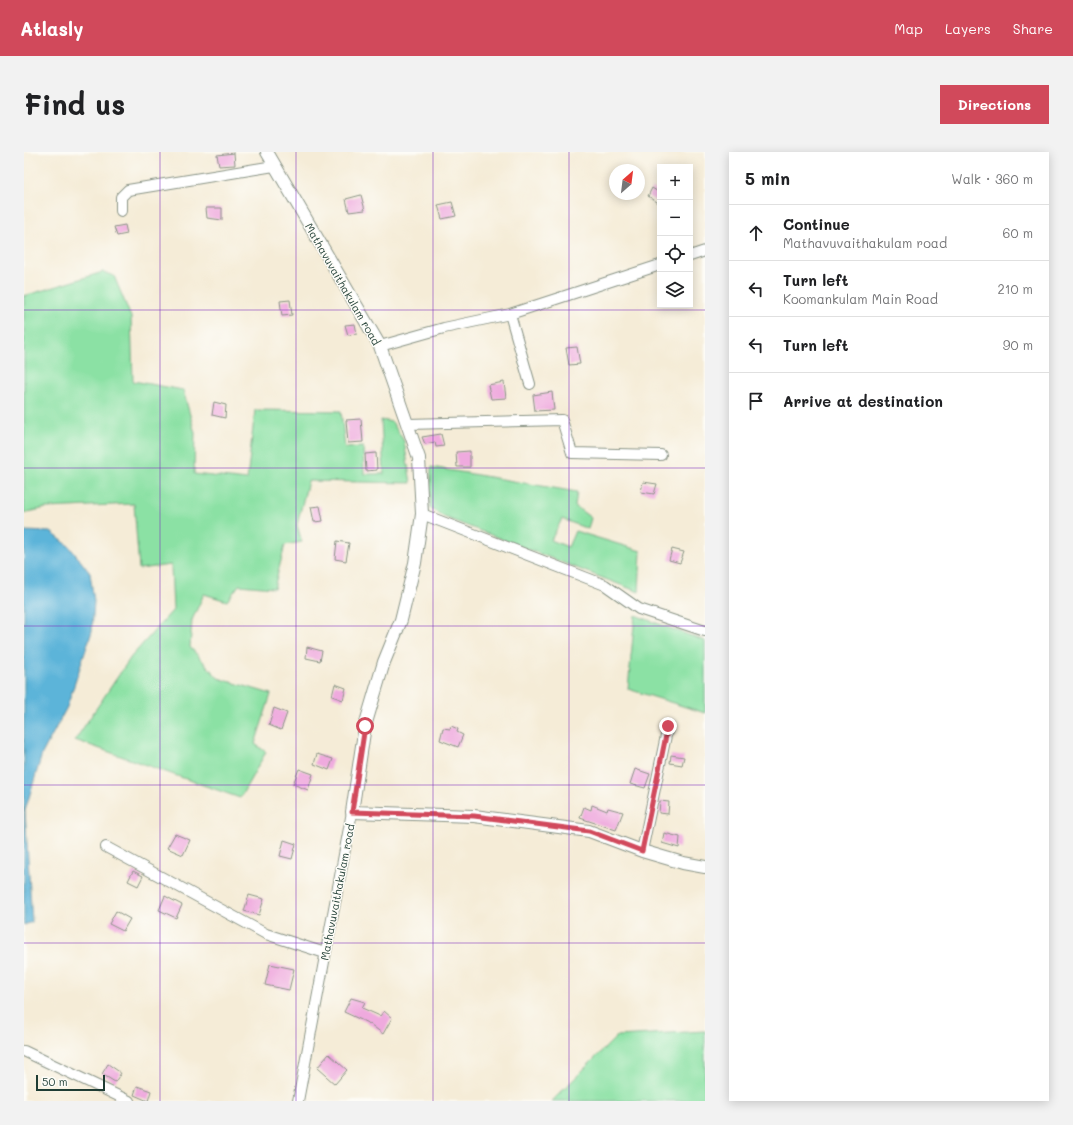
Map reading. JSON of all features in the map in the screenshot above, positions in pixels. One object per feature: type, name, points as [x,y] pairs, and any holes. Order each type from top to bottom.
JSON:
[{"type":"street","name":"Mathavuvaithakulam road","points":[[267,152],[380,346],[419,458],[422,514],[415,563],[402,613],[384,662],[365,726],[352,812],[298,1101]]},
{"type":"street","points":[[121,211],[121,197],[128,190],[274,166]]},
{"type":"street","points":[[693,255],[705,251]]},
{"type":"street","points":[[380,346],[444,328],[510,314],[657,266]]},
{"type":"street","points":[[510,314],[530,384]]},
{"type":"street","points":[[408,424],[562,420],[572,453],[661,455]]},
{"type":"street","points":[[422,514],[606,585],[639,609],[705,631]]},
{"type":"street","points":[[642,851],[668,726]]},
{"type":"street","points":[[352,812],[474,816],[589,831],[642,851],[683,863],[705,867]]},
{"type":"street","points":[[106,847],[266,934],[325,953]]},
{"type":"street","points":[[24,1051],[129,1101]]},
{"type":"green space","points":[[103,272],[114,276],[131,317],[133,381],[183,390],[195,433],[194,474],[247,480],[255,410],[341,411],[345,448],[363,447],[364,474],[384,474],[381,420],[392,422],[404,441],[411,483],[308,481],[297,525],[302,542],[285,545],[274,588],[239,585],[227,601],[204,594],[192,620],[190,647],[218,678],[271,694],[255,744],[266,752],[240,798],[75,740],[131,657],[173,610],[171,565],[139,569],[134,504],[46,508],[24,513],[24,296]]},
{"type":"green space","points":[[431,467],[577,492],[575,506],[591,518],[588,529],[562,519],[551,540],[568,547],[575,531],[641,551],[639,592],[444,517],[430,508]]},
{"type":"green space","points":[[635,615],[705,641],[705,713],[628,689]]},
{"type":"green space","points":[[705,1031],[705,1101],[552,1101],[617,1036]]},
{"type":"water","points":[[24,531],[51,532],[69,546],[90,573],[94,601],[92,631],[67,707],[42,754],[25,811],[32,922],[24,925]]},
{"type":"building","points":[[234,153],[235,165],[219,166],[217,155]]},
{"type":"building","points":[[652,188],[657,191],[657,202],[648,196]]},
{"type":"building","points":[[361,195],[365,210],[349,212],[346,199]]},
{"type":"building","points":[[452,202],[456,216],[442,219],[438,205]]},
{"type":"building","points":[[206,208],[222,208],[222,220],[207,218]]},
{"type":"building","points":[[125,225],[127,234],[117,236],[114,227]]},
{"type":"building","points":[[290,300],[292,315],[282,316],[280,301]]},
{"type":"building","points":[[355,324],[357,334],[348,335],[345,325]]},
{"type":"building","points":[[577,347],[580,364],[569,365],[566,348]]},
{"type":"building","points":[[504,382],[506,398],[491,399],[488,385]]},
{"type":"building","points":[[552,392],[554,410],[535,411],[533,395]]},
{"type":"building","points":[[214,402],[226,405],[225,418],[212,415]]},
{"type":"building","points":[[361,419],[363,442],[348,443],[346,420]]},
{"type":"building","points":[[441,434],[444,446],[436,447],[435,442],[425,444],[422,437]]},
{"type":"building","points":[[470,451],[470,467],[457,467],[456,452]]},
{"type":"building","points":[[376,453],[377,470],[366,471],[365,454]]},
{"type":"building","points":[[643,482],[657,484],[654,494],[641,492]]},
{"type":"building","points":[[320,506],[323,521],[314,522],[311,507]]},
{"type":"building","points":[[337,541],[349,543],[346,561],[335,559]]},
{"type":"building","points":[[672,549],[684,552],[680,563],[669,560]]},
{"type":"building","points":[[307,647],[322,651],[320,661],[306,658]]},
{"type":"building","points":[[335,684],[346,688],[343,700],[332,696]]},
{"type":"building","points":[[274,708],[287,713],[281,730],[269,725]]},
{"type":"building","points":[[451,726],[458,729],[457,732],[463,735],[458,747],[440,740],[443,728],[450,729]]},
{"type":"building","points":[[317,754],[333,759],[329,770],[314,764]]},
{"type":"building","points":[[671,755],[684,757],[682,765],[670,763]]},
{"type":"building","points":[[299,769],[313,774],[308,790],[293,784]]},
{"type":"building","points":[[635,769],[650,774],[645,788],[630,784]]},
{"type":"building","points":[[660,801],[669,802],[668,814],[659,813]]},
{"type":"building","points":[[592,805],[607,811],[608,808],[623,812],[616,830],[580,818],[584,807],[591,810]]},
{"type":"building","points":[[664,833],[680,837],[679,848],[662,843]]},
{"type":"building","points":[[175,834],[190,840],[183,855],[167,848]]},
{"type":"building","points":[[284,840],[296,844],[292,859],[280,856]]},
{"type":"building","points":[[133,871],[143,876],[138,886],[128,881]]},
{"type":"building","points":[[249,895],[264,899],[259,915],[244,911]]},
{"type":"building","points":[[165,896],[182,905],[176,918],[159,910]]},
{"type":"building","points":[[116,911],[130,919],[123,931],[109,924]]},
{"type":"building","points":[[270,964],[294,969],[289,990],[265,985]]},
{"type":"building","points":[[351,998],[365,1002],[362,1008],[380,1016],[384,1011],[392,1018],[383,1034],[370,1024],[344,1012]]},
{"type":"building","points":[[329,1054],[347,1070],[335,1084],[317,1068]]},
{"type":"building","points":[[108,1064],[121,1073],[115,1082],[102,1074]]},
{"type":"building","points":[[137,1086],[151,1091],[148,1101],[134,1095]]},
{"type":"route","points":[[365,726],[352,812],[474,816],[589,831],[642,851],[668,726]]}]
